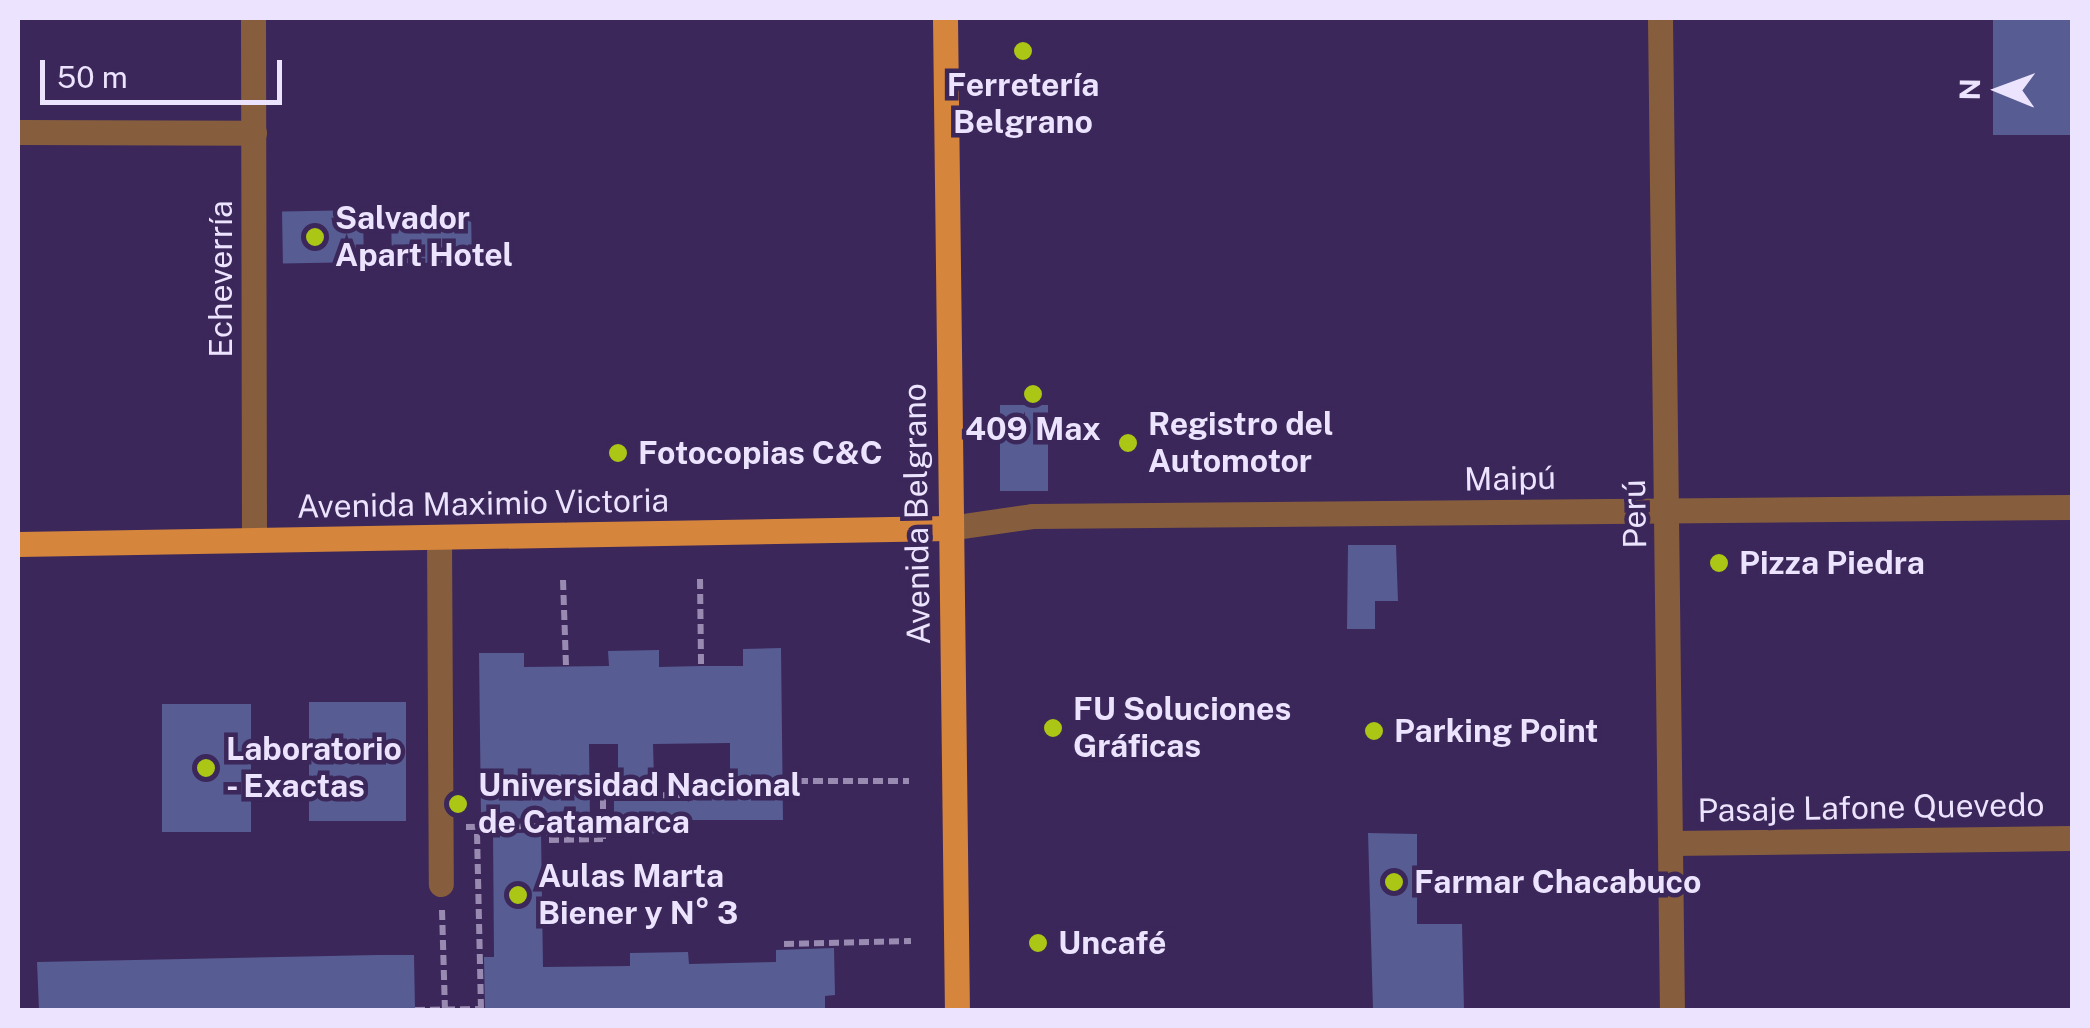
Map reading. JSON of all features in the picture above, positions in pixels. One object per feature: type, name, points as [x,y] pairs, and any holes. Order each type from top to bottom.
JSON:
[{"type":"main road","name":"Avenida Belgrano","points":[[945,18],[957,1010]]},
{"type":"main road","name":"Avenida Maximio Victoria","points":[[18,544],[949,528]]},
{"type":"street","name":"Echeverría","points":[[253,18],[254,540]]},
{"type":"street","name":"Perú","points":[[1660,18],[1672,1010]]},
{"type":"street","points":[[18,132],[254,132]]},
{"type":"street","name":"Maipú","points":[[949,528],[1032,516],[2072,507]]},
{"type":"street","points":[[440,537],[442,884]]},
{"type":"street","name":"Pasaje Lafone Quevedo","points":[[1670,843],[2072,838]]},
{"type":"path","points":[[700,579],[701,666]]},
{"type":"path","points":[[563,580],[566,667]]},
{"type":"path","points":[[783,781],[909,780]]},
{"type":"path","points":[[441,828],[549,826],[549,840],[604,839],[603,796],[680,795],[680,783],[730,782]]},
{"type":"path","points":[[415,1010],[481,1008],[477,827]]},
{"type":"path","points":[[442,884],[445,1010]]},
{"type":"path","points":[[784,944],[911,940]]},
{"type":"building","points":[[1993,18],[2072,18],[2072,135],[1993,135]]},
{"type":"building","points":[[363,210],[364,262],[283,263],[282,211]]},
{"type":"building","points":[[471,210],[472,262],[392,263],[391,211]]},
{"type":"building","points":[[1000,405],[1048,405],[1048,491],[1000,491]]},
{"type":"building","points":[[1348,545],[1396,545],[1398,601],[1375,601],[1375,629],[1347,629]]},
{"type":"building","points":[[781,648],[783,820],[692,820],[692,833],[614,834],[614,801],[691,801],[690,787],[730,787],[730,743],[653,744],[654,779],[618,780],[618,744],[589,744],[590,821],[481,817],[479,653],[524,653],[524,667],[609,666],[608,651],[659,650],[659,667],[743,666],[743,649]]},
{"type":"building","points":[[309,702],[406,702],[406,821],[309,821]]},
{"type":"building","name":"Laboratorio - Exactas","points":[[162,704],[251,704],[251,832],[162,832]]},
{"type":"building","points":[[541,832],[543,967],[630,966],[630,953],[688,952],[689,964],[776,962],[776,950],[834,948],[835,995],[825,996],[825,1010],[485,1010],[484,957],[494,957],[493,834]]},
{"type":"building","name":"Farmar Chacabuco","points":[[1368,833],[1417,834],[1417,924],[1462,924],[1464,1010],[1373,1010]]},
{"type":"building","points":[[414,955],[415,1010],[39,1010],[37,962]]},
{"type":"place","name":"Ferretería Belgrano","points":[[1023,51]]},
{"type":"place","name":"Salvador Apart Hotel","points":[[315,237]]},
{"type":"place","name":"409 Max","points":[[1033,394]]},
{"type":"place","name":"Registro del Automotor","points":[[1128,443]]},
{"type":"place","name":"Fotocopias C&C","points":[[618,453]]},
{"type":"place","name":"Pizza Piedra","points":[[1719,563]]},
{"type":"place","name":"FU Soluciones Gráficas","points":[[1053,728]]},
{"type":"place","name":"Parking Point","points":[[1374,731]]},
{"type":"place","name":"Laboratorio - Exactas","points":[[206,768]]},
{"type":"place","name":"Universidad Nacional de Catamarca","points":[[458,804]]},
{"type":"place","name":"Farmar Chacabuco","points":[[1394,882]]},
{"type":"place","name":"Aulas Marta Biener y N° 3","points":[[518,895]]},
{"type":"place","name":"Uncafé","points":[[1038,943]]}]
